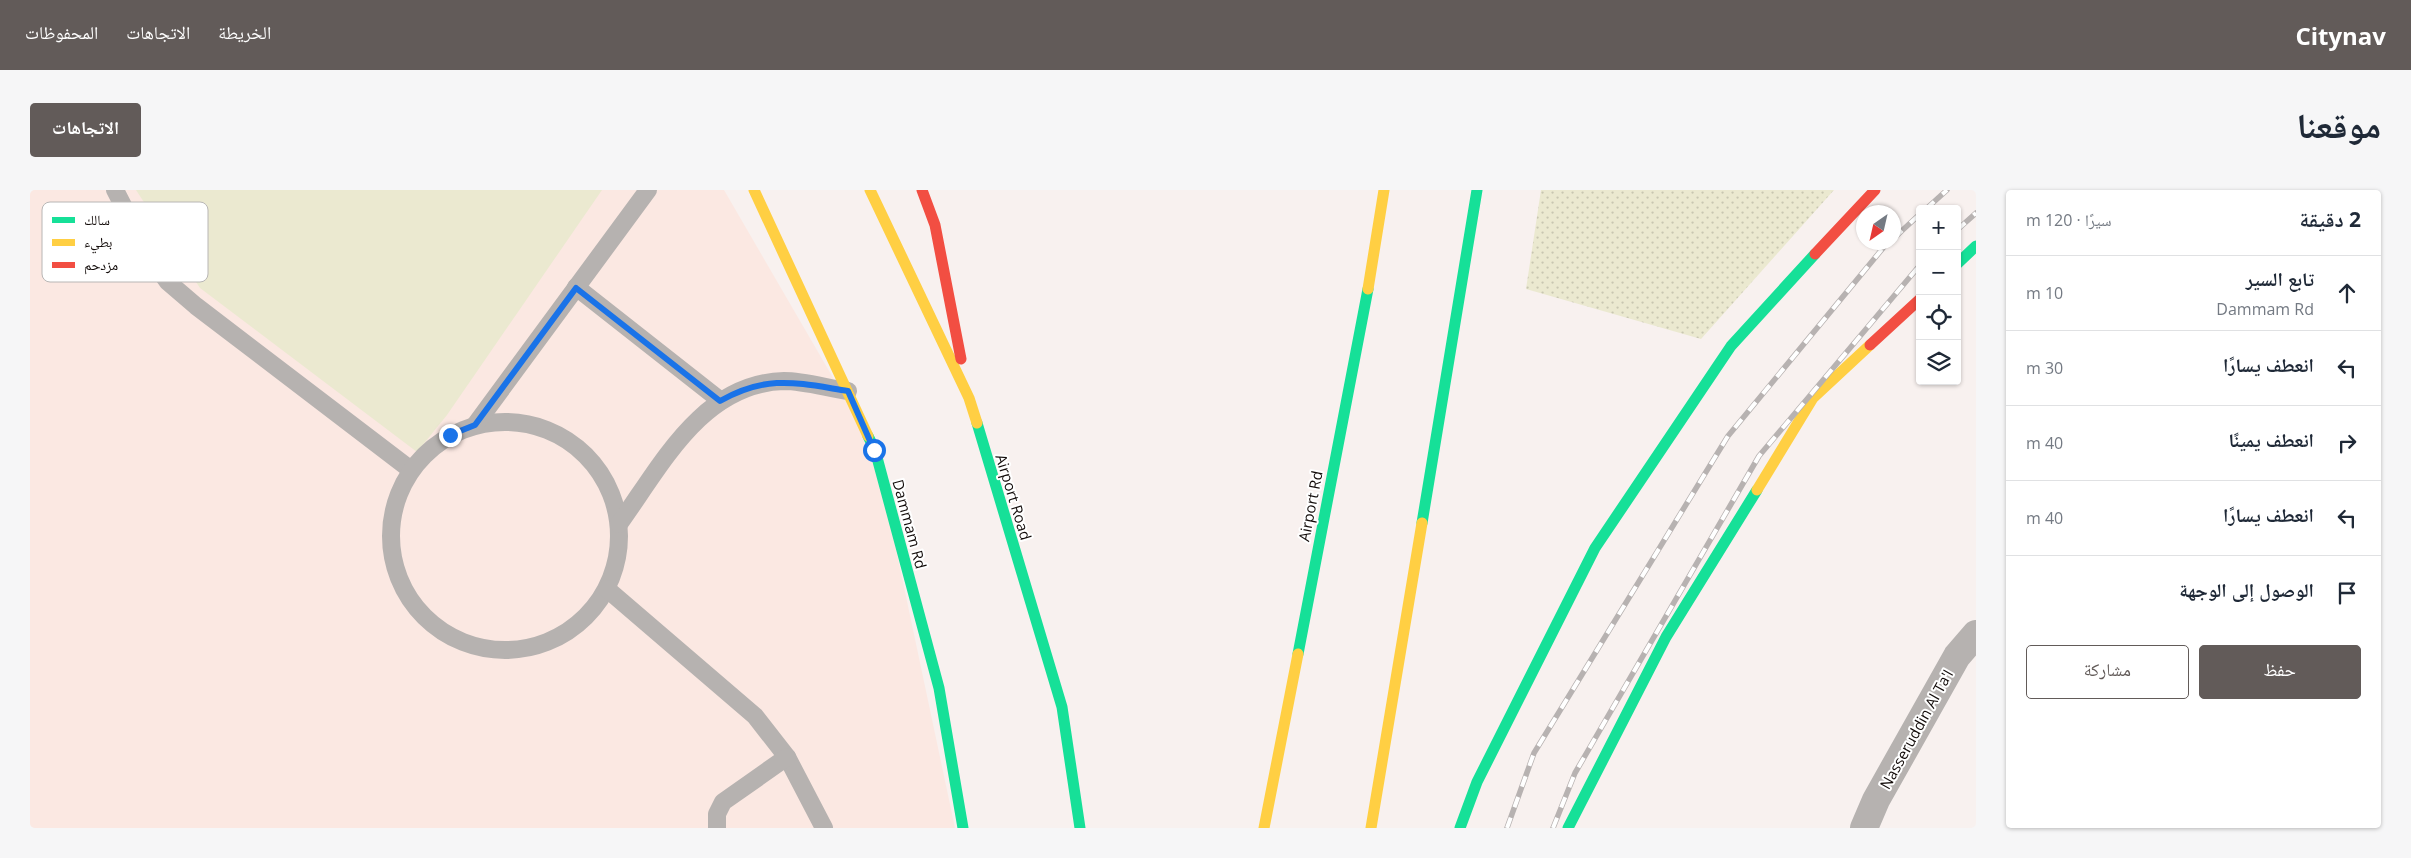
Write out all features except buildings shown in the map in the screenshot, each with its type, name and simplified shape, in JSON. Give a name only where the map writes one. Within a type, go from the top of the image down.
[{"type":"main road","name":"Dammam Rd","points":[[754,190],[874,450],[939,688],[963,828]]},
{"type":"main road","name":"Airport Road","points":[[870,190],[969,398],[1062,707],[1080,828]]},
{"type":"main road","points":[[922,190],[935,224],[969,398]]},
{"type":"main road","name":"Airport Rd","points":[[1264,828],[1367,294],[1384,190]]},
{"type":"main road","points":[[1371,828],[1477,190]]},
{"type":"main road","points":[[1460,828],[1477,782],[1595,548],[1731,346],[1875,190]]},
{"type":"main road","points":[[1961,260],[1976,246]]},
{"type":"main road","points":[[1568,828],[1666,637],[1813,398],[1916,303]]},
{"type":"street","name":"Nasseruddin Al Ta'I","points":[[1864,828],[1876,800],[1957,656],[1976,634]]},
{"type":"lane","points":[[115,190],[121,202]]},
{"type":"lane","points":[[475,425],[648,190]]},
{"type":"lane","points":[[168,282],[196,306],[411,470]]},
{"type":"lane","points":[[576,288],[720,401]]},
{"type":"lane","points":[[619,524],[682,436],[702,414],[720,401],[740,390],[764,383],[786,381],[848,391]]},
{"type":"lane","points":[[499,422],[524,423],[548,430],[570,442],[588,457],[604,477],[614,500],[619,524],[619,547],[616,568],[607,589],[592,611],[572,629],[540,645],[523,649],[496,650],[470,645],[445,634],[424,617],[408,596],[396,572],[390,546],[391,520],[398,494],[411,470],[429,450],[450,435],[475,425],[499,422]]},
{"type":"lane","points":[[607,589],[755,716],[787,757],[824,828]]},
{"type":"lane","points":[[717,828],[717,814],[723,802],[787,757]]},
{"type":"shaded area","points":[[30,190],[724,190],[875,450],[955,828],[30,828]]},
{"type":"shaded area","points":[[136,190],[602,190],[447,415],[417,452],[200,288],[196,282],[208,282],[208,202],[144,202]]},
{"type":"shaded area","points":[[1541,190],[1834,190],[1701,339],[1526,289]]},
{"type":"railway","points":[[1930,205],[1947,190]]},
{"type":"railway","points":[[1961,226],[1976,213]]},
{"type":"railway","points":[[1901,232],[1916,218]]},
{"type":"railway","points":[[1507,828],[1534,753],[1728,436],[1881,250]]},
{"type":"railway","points":[[1553,828],[1575,773],[1759,456],[1916,270]]},
{"type":"traffic: fast","points":[[1422,523],[1477,190]]},
{"type":"traffic: fast","points":[[1961,260],[1976,246]]},
{"type":"traffic: fast","points":[[1460,828],[1477,782],[1595,548],[1731,346],[1815,254]]},
{"type":"traffic: fast","points":[[1298,654],[1368,289]]},
{"type":"traffic: fast","points":[[977,423],[1062,707],[1080,828]]},
{"type":"traffic: fast","points":[[868,436],[875,450],[939,688],[963,828]]},
{"type":"traffic: fast","points":[[1568,828],[1666,637],[1757,490]]},
{"type":"traffic: slow","points":[[754,190],[868,436]]},
{"type":"traffic: slow","points":[[870,190],[969,398],[977,423]]},
{"type":"traffic: slow","points":[[1368,289],[1384,190]]},
{"type":"traffic: slow","points":[[1757,490],[1813,398],[1870,345]]},
{"type":"traffic: slow","points":[[1371,828],[1422,523]]},
{"type":"traffic: slow","points":[[1264,828],[1298,654]]},
{"type":"traffic: jam","points":[[922,190],[935,225],[961,359]]},
{"type":"traffic: jam","points":[[1815,254],[1875,190]]},
{"type":"traffic: jam","points":[[1870,345],[1916,303]]},
{"type":"route","points":[[450,435],[475,425],[576,288],[720,401],[740,390],[764,383],[786,381],[848,391],[874,450]]}]
